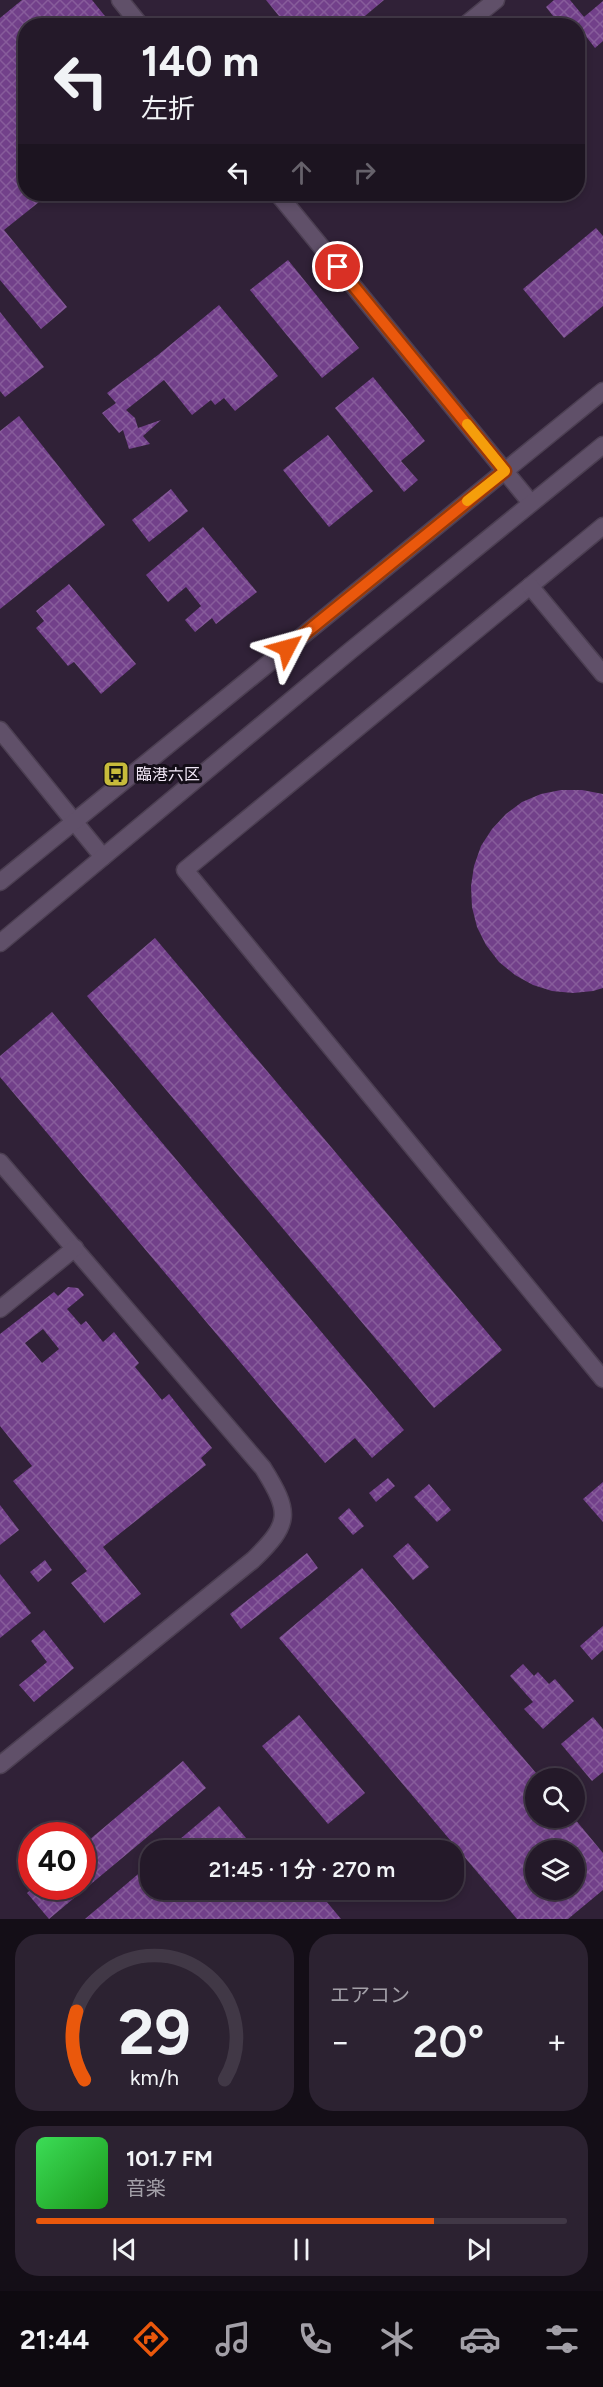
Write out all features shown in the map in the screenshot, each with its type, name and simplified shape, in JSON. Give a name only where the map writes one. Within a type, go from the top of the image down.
[{"type":"street","points":[[120,0],[135,18]]},
{"type":"street","points":[[474,18],[496,0]]},
{"type":"street","points":[[284,201],[531,503]]},
{"type":"street","points":[[0,882],[603,392]]},
{"type":"street","points":[[0,943],[603,445]]},
{"type":"street","points":[[603,526],[185,870],[603,1379]]},
{"type":"street","points":[[530,585],[603,674]]},
{"type":"street","points":[[0,730],[103,857]]},
{"type":"street","points":[[0,1162],[263,1468],[279,1495],[283,1510],[282,1527],[272,1542],[253,1560],[0,1765]]},
{"type":"street","points":[[0,1309],[75,1248]]},
{"type":"building","points":[[22,0],[92,0],[107,18],[18,18],[18,201],[40,201],[4,230],[67,307],[41,329],[0,280],[0,18]]},
{"type":"building","points":[[266,0],[384,0],[363,18],[281,18]]},
{"type":"building","points":[[554,0],[570,0],[584,17],[603,1],[603,41],[595,48],[585,35],[585,18],[555,18],[546,7]]},
{"type":"building","points":[[596,228],[603,236],[603,306],[564,338],[523,289]]},
{"type":"building","points":[[288,260],[359,348],[322,378],[250,290]]},
{"type":"building","points":[[219,305],[278,376],[235,411],[224,398],[215,405],[211,400],[192,415],[164,380],[126,410],[135,418],[138,428],[161,420],[143,436],[150,444],[129,449],[123,430],[119,433],[102,413],[116,403],[107,393]]},
{"type":"building","points":[[0,312],[44,367],[5,397],[0,391]]},
{"type":"building","points":[[373,377],[425,441],[401,461],[418,480],[404,492],[335,408]]},
{"type":"building","points":[[19,416],[105,525],[0,609],[0,431]]},
{"type":"building","points":[[328,435],[373,491],[329,527],[283,470]]},
{"type":"building","points":[[171,489],[188,511],[149,542],[132,520]]},
{"type":"building","points":[[203,527],[257,592],[216,624],[212,618],[195,632],[185,620],[201,606],[186,587],[168,602],[146,575]]},
{"type":"building","points":[[69,584],[136,664],[101,694],[74,662],[68,666],[36,628],[44,621],[36,611]]},
{"type":"building","points":[[561,790],[582,790],[603,794],[603,988],[593,991],[573,993],[552,991],[533,985],[515,975],[499,962],[486,945],[477,927],[472,907],[471,886],[474,866],[481,846],[492,829],[522,802],[541,794]]},
{"type":"building","points":[[155,938],[502,1350],[434,1408],[87,996]]},
{"type":"building","points":[[52,1012],[404,1430],[372,1458],[355,1438],[325,1463],[0,1077],[0,1056]]},
{"type":"building","points":[[68,1287],[78,1288],[84,1295],[67,1309],[81,1325],[86,1321],[103,1342],[114,1332],[139,1363],[135,1367],[162,1400],[169,1394],[212,1448],[201,1458],[206,1465],[103,1547],[141,1594],[104,1623],[71,1583],[87,1571],[13,1481],[32,1466],[0,1426],[0,1334],[54,1292],[58,1296]],"holes":[[[43,1329],[59,1349],[42,1363],[25,1343]]]},
{"type":"building","points":[[388,1478],[395,1486],[376,1502],[369,1493]]},
{"type":"building","points":[[603,1482],[603,1522],[583,1499]]},
{"type":"building","points":[[429,1484],[451,1510],[437,1522],[414,1497]]},
{"type":"building","points":[[0,1505],[19,1530],[0,1545]]},
{"type":"building","points":[[349,1508],[364,1526],[353,1535],[338,1518]]},
{"type":"building","points":[[408,1543],[429,1567],[413,1580],[393,1556]]},
{"type":"building","points":[[307,1553],[318,1568],[241,1629],[230,1614]]},
{"type":"building","points":[[45,1560],[52,1570],[38,1582],[30,1572]]},
{"type":"building","points":[[362,1568],[532,1768],[525,1768],[525,1828],[582,1828],[603,1853],[603,1890],[568,1919],[517,1919],[464,1856],[464,1840],[450,1840],[279,1638]]},
{"type":"building","points":[[0,1574],[31,1613],[0,1638]]},
{"type":"building","points":[[603,1626],[603,1650],[592,1660],[580,1646]]},
{"type":"building","points":[[44,1630],[74,1668],[34,1702],[19,1685],[47,1662],[31,1641]]},
{"type":"building","points":[[523,1664],[534,1676],[538,1672],[549,1684],[555,1679],[574,1701],[543,1729],[524,1709],[533,1702],[510,1676]]},
{"type":"building","points":[[299,1715],[365,1793],[328,1824],[262,1746]]},
{"type":"building","points":[[593,1717],[603,1729],[603,1772],[592,1781],[585,1773],[585,1768],[581,1768],[561,1744]]},
{"type":"building","points":[[183,1761],[206,1788],[144,1840],[140,1840],[140,1843],[96,1880],[96,1834]]},
{"type":"building","points":[[219,1806],[248,1840],[179,1840]]},
{"type":"building","points":[[140,1872],[140,1900],[325,1900],[341,1919],[85,1919]]},
{"type":"building","points":[[33,1900],[72,1900],[49,1919]]},
{"type":"slow traffic","points":[[467,424],[505,471],[467,501]]},
{"type":"place","name":"臨港六区","points":[[116,774]]},
{"type":"route","points":[[287,648],[505,471],[338,267]]}]
